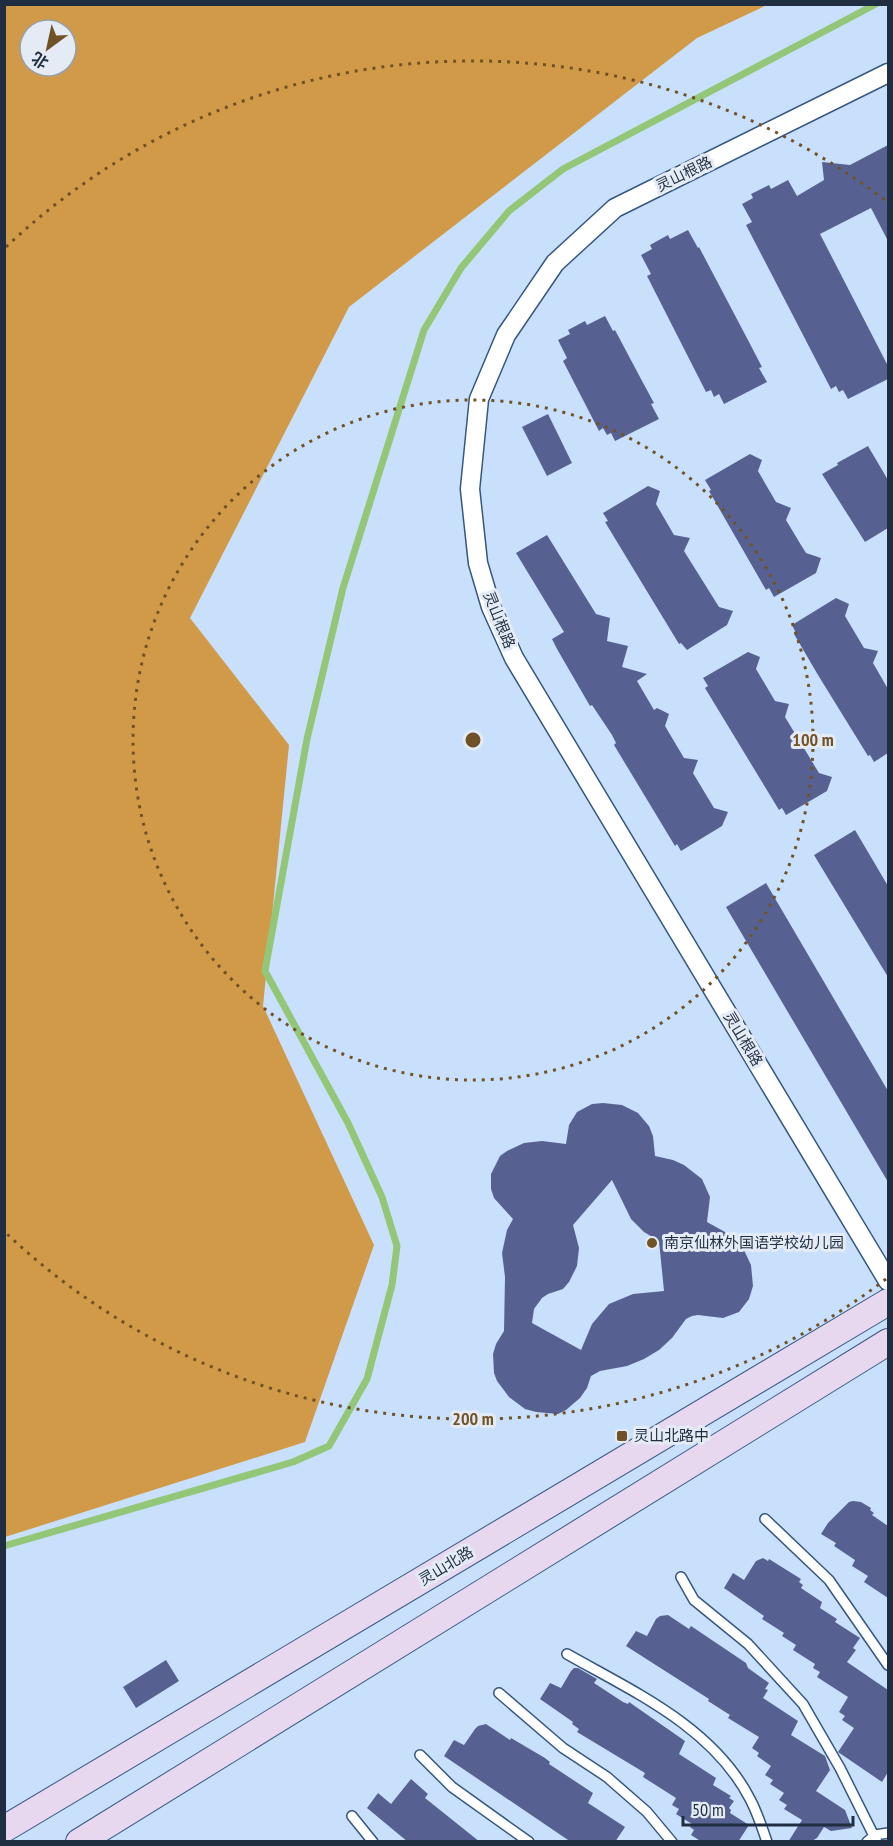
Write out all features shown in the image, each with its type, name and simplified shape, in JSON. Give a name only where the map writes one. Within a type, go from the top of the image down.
[{"type":"main road","name":"灵山北路","points":[[4,1830],[888,1302]]},
{"type":"main road","points":[[79,1842],[888,1342]]},
{"type":"street","name":"灵山根路","points":[[888,73],[615,208],[555,263],[506,335],[479,399],[470,489],[478,563],[491,607],[514,658],[888,1281]]},
{"type":"lane","points":[[765,1520],[829,1580],[888,1665]]},
{"type":"lane","points":[[681,1577],[694,1600],[748,1644],[803,1704],[873,1839],[888,1833]]},
{"type":"lane","points":[[567,1654],[653,1703],[700,1736],[729,1767],[750,1798],[767,1842]]},
{"type":"lane","points":[[499,1693],[563,1748],[607,1777],[647,1812],[672,1842]]},
{"type":"lane","points":[[420,1755],[452,1787],[529,1842]]},
{"type":"lane","points":[[352,1816],[373,1842]]},
{"type":"shaded area","points":[[5,4],[767,5],[697,38],[349,307],[190,618],[289,745],[263,1006],[374,1245],[305,1442],[5,1537]]},
{"type":"building","points":[[888,145],[888,241],[871,208],[820,234],[888,366],[888,379],[848,399],[843,390],[839,392],[836,386],[831,389],[746,225],[752,222],[742,204],[753,198],[751,194],[769,185],[771,189],[788,180],[797,196],[824,180],[822,162],[850,165]]},
{"type":"building","points":[[688,230],[762,367],[759,368],[767,382],[724,404],[719,394],[714,397],[711,390],[706,392],[647,276],[651,274],[641,255],[652,249],[650,245],[668,235],[670,239]]},
{"type":"building","points":[[605,316],[613,331],[615,330],[654,403],[651,404],[659,419],[615,441],[611,433],[607,435],[603,428],[599,431],[563,361],[567,358],[558,340],[570,334],[568,330],[585,321],[587,325]]},
{"type":"building","points":[[548,414],[572,463],[547,476],[522,427]]},
{"type":"building","points":[[868,446],[888,480],[888,528],[865,542],[822,474]]},
{"type":"building","points":[[750,454],[762,460],[758,471],[776,502],[791,508],[786,520],[806,553],[821,558],[816,573],[774,597],[769,588],[766,590],[709,491],[711,490],[705,480]]},
{"type":"building","points":[[648,486],[660,491],[656,504],[674,535],[690,538],[684,551],[719,607],[733,611],[727,625],[687,650],[681,643],[679,644],[605,522],[608,521],[603,513]]},
{"type":"building","points":[[547,535],[596,614],[610,618],[607,641],[628,646],[622,667],[647,674],[637,681],[654,710],[657,708],[669,714],[665,726],[684,758],[698,760],[693,773],[714,808],[728,812],[722,826],[681,851],[677,844],[675,846],[614,745],[616,743],[612,735],[592,705],[590,706],[552,639],[564,632],[516,553]]},
{"type":"building","points":[[836,598],[849,604],[845,616],[864,648],[878,651],[873,663],[888,689],[888,753],[874,762],[870,755],[868,756],[794,634],[796,633],[792,625]]},
{"type":"building","points":[[748,652],[760,657],[756,669],[775,701],[789,704],[785,717],[819,773],[832,777],[827,791],[786,815],[782,808],[779,810],[705,688],[708,686],[703,678]]},
{"type":"building","points":[[855,830],[888,886],[888,977],[814,855]]},
{"type":"building","points":[[766,883],[888,1091],[888,1182],[726,907]]},
{"type":"building","points":[[592,1104],[622,1105],[638,1113],[649,1126],[653,1136],[655,1156],[684,1165],[702,1179],[710,1197],[707,1222],[725,1232],[743,1248],[751,1265],[753,1286],[749,1299],[739,1312],[723,1318],[692,1316],[686,1319],[672,1338],[659,1350],[644,1359],[627,1366],[600,1371],[591,1376],[580,1398],[566,1410],[558,1414],[536,1412],[525,1409],[509,1397],[494,1373],[493,1354],[504,1331],[505,1277],[502,1253],[507,1230],[513,1219],[494,1198],[491,1189],[491,1174],[500,1156],[524,1143],[542,1141],[566,1144],[569,1125],[577,1112]],"holes":[[[612,1180],[631,1219],[644,1232],[659,1241],[664,1291],[633,1294],[609,1304],[592,1324],[581,1350],[532,1323],[534,1309],[542,1298],[563,1289],[569,1282],[577,1266],[579,1248],[573,1225]]]},
{"type":"building","points":[[849,1502],[861,1502],[871,1508],[870,1510],[874,1513],[872,1515],[888,1526],[888,1598],[864,1582],[868,1576],[852,1566],[855,1560],[834,1546],[836,1543],[821,1534],[828,1523]]},
{"type":"building","points":[[763,1558],[768,1561],[769,1559],[801,1579],[799,1582],[803,1585],[801,1588],[822,1602],[820,1608],[837,1619],[835,1622],[860,1638],[853,1648],[856,1650],[847,1662],[888,1690],[888,1772],[882,1782],[838,1752],[854,1728],[842,1720],[845,1716],[839,1712],[848,1697],[817,1677],[820,1672],[813,1668],[815,1664],[793,1650],[796,1645],[782,1636],[784,1633],[762,1619],[764,1616],[724,1588],[733,1573],[744,1580],[756,1561]]},
{"type":"building","points":[[668,1615],[689,1629],[691,1626],[746,1663],[748,1668],[769,1683],[763,1698],[798,1721],[791,1735],[825,1756],[830,1770],[816,1791],[845,1810],[852,1828],[831,1831],[824,1827],[817,1838],[810,1842],[788,1842],[802,1820],[784,1809],[787,1805],[779,1800],[784,1793],[770,1784],[773,1780],[765,1775],[771,1766],[757,1756],[759,1753],[752,1748],[759,1737],[728,1718],[730,1715],[708,1701],[709,1699],[626,1646],[636,1631],[647,1636],[656,1619]]},
{"type":"building","points":[[166,1660],[179,1681],[136,1708],[123,1687]]},
{"type":"building","points":[[574,1668],[597,1679],[594,1683],[623,1702],[628,1704],[629,1702],[685,1741],[679,1754],[716,1778],[713,1785],[731,1796],[729,1798],[734,1801],[729,1808],[730,1813],[749,1825],[738,1842],[702,1842],[691,1835],[694,1830],[690,1827],[692,1824],[676,1814],[679,1809],[672,1805],[676,1798],[643,1777],[645,1773],[577,1732],[579,1729],[572,1724],[573,1722],[540,1699],[550,1683],[561,1688]]},
{"type":"building","points":[[486,1724],[510,1740],[511,1738],[545,1758],[550,1762],[549,1764],[593,1793],[588,1803],[625,1827],[615,1842],[571,1842],[444,1756],[454,1740],[464,1745],[478,1726]]},
{"type":"building","points":[[411,1779],[428,1794],[425,1798],[480,1842],[408,1842],[367,1808],[378,1793],[391,1804]]},
{"type":"waterway","points":[[4,1546],[293,1462],[329,1446],[367,1379],[392,1285],[397,1246],[382,1197],[348,1123],[265,971],[307,739],[343,588],[424,330],[461,268],[509,211],[563,169],[876,4]]},
{"type":"place","name":"南京仙林外国语学校幼儿园","points":[[652,1243]]},
{"type":"place","name":"灵山北路中","points":[[622,1436]]}]
